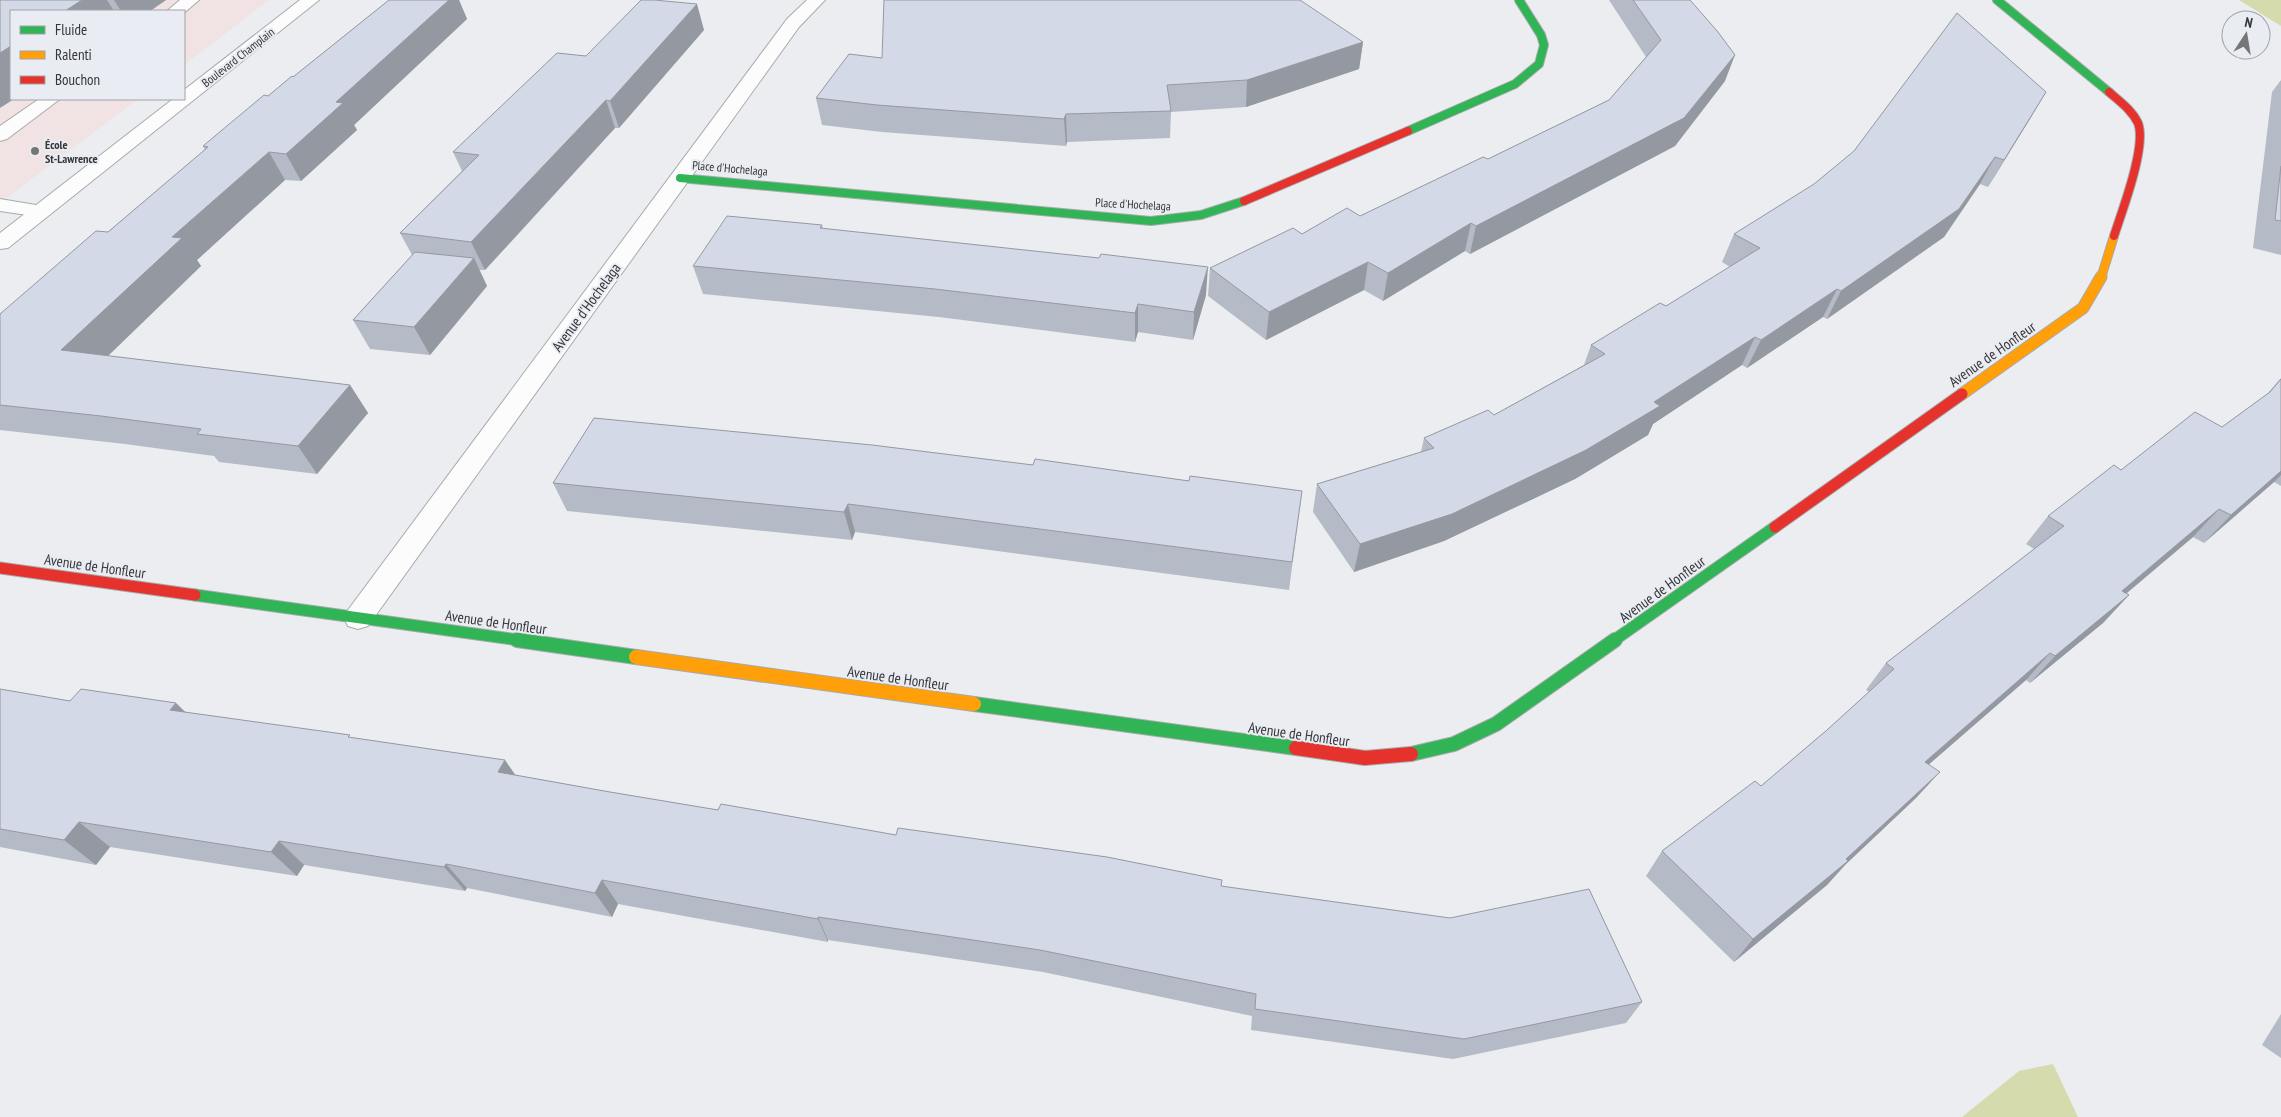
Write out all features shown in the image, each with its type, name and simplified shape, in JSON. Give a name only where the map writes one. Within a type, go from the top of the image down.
[{"type":"street","points":[[176,10],[191,0]]},
{"type":"street","name":"Boulevard Champlain","points":[[185,98],[311,0]]},
{"type":"street","name":"Avenue d'Hochelaga","points":[[358,618],[793,23],[817,0]]},
{"type":"street","name":"Place d'Hochelaga","points":[[680,178],[1151,221],[1178,220],[1203,215],[1231,207],[1515,84],[1531,74],[1540,64],[1545,52],[1543,38],[1519,0]]},
{"type":"street","name":"Avenue de Honfleur","points":[[0,568],[1365,758],[1407,756],[1448,747],[1483,732],[1518,709],[2083,308],[2095,294],[2101,280],[2138,151],[2139,126],[2122,103],[1997,0]]},
{"type":"street","points":[[0,134],[50,100]]},
{"type":"street","name":"Boulevard Champlain","points":[[0,243],[183,100]]},
{"type":"street","points":[[0,205],[41,211]]},
{"type":"shaded area","name":"École St-Lawrence","points":[[0,0],[269,0],[185,64],[185,10],[10,10],[10,100],[137,100],[0,203]]},
{"type":"green space","points":[[2239,0],[2281,0],[2281,26],[2271,20],[2271,10],[2255,10]]},
{"type":"green space","points":[[2053,1064],[2078,1117],[1962,1117],[2019,1071]]},
{"type":"building","points":[[0,0],[82,0],[67,10],[10,10],[10,47],[0,53]]},
{"type":"building","points":[[389,0],[449,0],[336,102],[343,103],[286,154],[269,152],[172,237],[182,238],[61,350],[350,385],[298,446],[197,434],[201,429],[0,405],[0,314],[96,231],[108,232],[208,147],[203,146],[264,95],[268,96],[293,77]]},
{"type":"building","points":[[641,0],[697,4],[610,101],[606,100],[471,242],[400,233],[479,155],[453,152],[557,53],[586,56]]},
{"type":"building","points":[[884,0],[1300,0],[1363,42],[1247,80],[1167,85],[1171,111],[1066,114],[1064,119],[877,105],[816,98],[849,54],[882,58]]},
{"type":"building","points":[[1633,0],[1690,0],[1735,55],[1684,118],[1476,226],[1471,223],[1388,273],[1368,262],[1269,312],[1210,268],[1293,228],[1302,234],[1347,208],[1360,216],[1483,157],[1488,159],[1609,100],[1661,40]]},
{"type":"building","points":[[1957,13],[2046,92],[2004,160],[1995,157],[1959,209],[1841,291],[1837,289],[1761,340],[1755,337],[1654,402],[1660,406],[1586,450],[1452,514],[1360,544],[1317,484],[1434,448],[1424,438],[1488,410],[1494,415],[1605,354],[1591,345],[1660,303],[1666,306],[1760,248],[1734,234],[1814,184],[1854,151]]},
{"type":"building","points":[[2281,166],[2281,221],[2275,220]]},
{"type":"building","points":[[727,216],[822,225],[820,228],[1099,258],[1101,254],[1208,267],[1194,312],[1138,304],[1135,313],[935,289],[693,266]]},
{"type":"building","points":[[415,252],[474,258],[414,327],[353,320]]},
{"type":"building","points":[[2281,379],[2281,471],[2231,515],[2219,509],[2122,591],[2129,595],[2055,656],[2050,653],[1925,762],[1940,772],[1846,859],[1848,861],[1753,939],[1662,851],[1755,781],[1761,786],[1827,730],[1894,669],[1886,663],[2064,526],[2048,516],[2114,465],[2121,470],[2195,412],[2222,427],[2270,392]]},
{"type":"building","points":[[594,418],[872,445],[1033,465],[1035,459],[1189,481],[1190,476],[1302,491],[1292,562],[848,504],[844,512],[553,483]]},
{"type":"building","points":[[0,689],[70,701],[81,689],[176,703],[170,710],[350,735],[348,737],[505,760],[498,772],[610,792],[718,810],[721,804],[896,835],[898,828],[1107,857],[1222,880],[1221,886],[1450,918],[1589,889],[1642,1002],[1464,1039],[1255,1009],[1256,994],[1040,950],[818,917],[818,919],[602,880],[595,893],[446,864],[444,867],[279,841],[271,852],[79,822],[64,840],[0,829]]},
{"type":"traffic: fast","points":[[1408,131],[1515,84],[1539,64],[1544,45],[1541,35],[1519,0]]},
{"type":"traffic: fast","points":[[1997,0],[2109,92]]},
{"type":"traffic: fast","points":[[680,178],[1151,221],[1201,215],[1244,201]]},
{"type":"traffic: fast","points":[[1411,754],[1454,744],[1496,724],[1775,527]]},
{"type":"traffic: fast","points":[[195,595],[636,657]]},
{"type":"traffic: fast","points":[[974,704],[1296,748]]},
{"type":"traffic: slow","points":[[1962,394],[2083,308],[2099,283],[2114,236]]},
{"type":"traffic: slow","points":[[636,657],[974,704]]},
{"type":"traffic: jam","points":[[2109,92],[2134,117],[2139,127],[2140,137],[2135,165],[2114,236]]},
{"type":"traffic: jam","points":[[1244,201],[1408,131]]},
{"type":"traffic: jam","points":[[1775,527],[1962,394]]},
{"type":"traffic: jam","points":[[0,568],[195,595]]},
{"type":"traffic: jam","points":[[1296,748],[1365,758],[1411,754]]},
{"type":"place","name":"École St-Lawrence","points":[[35,151]]}]
